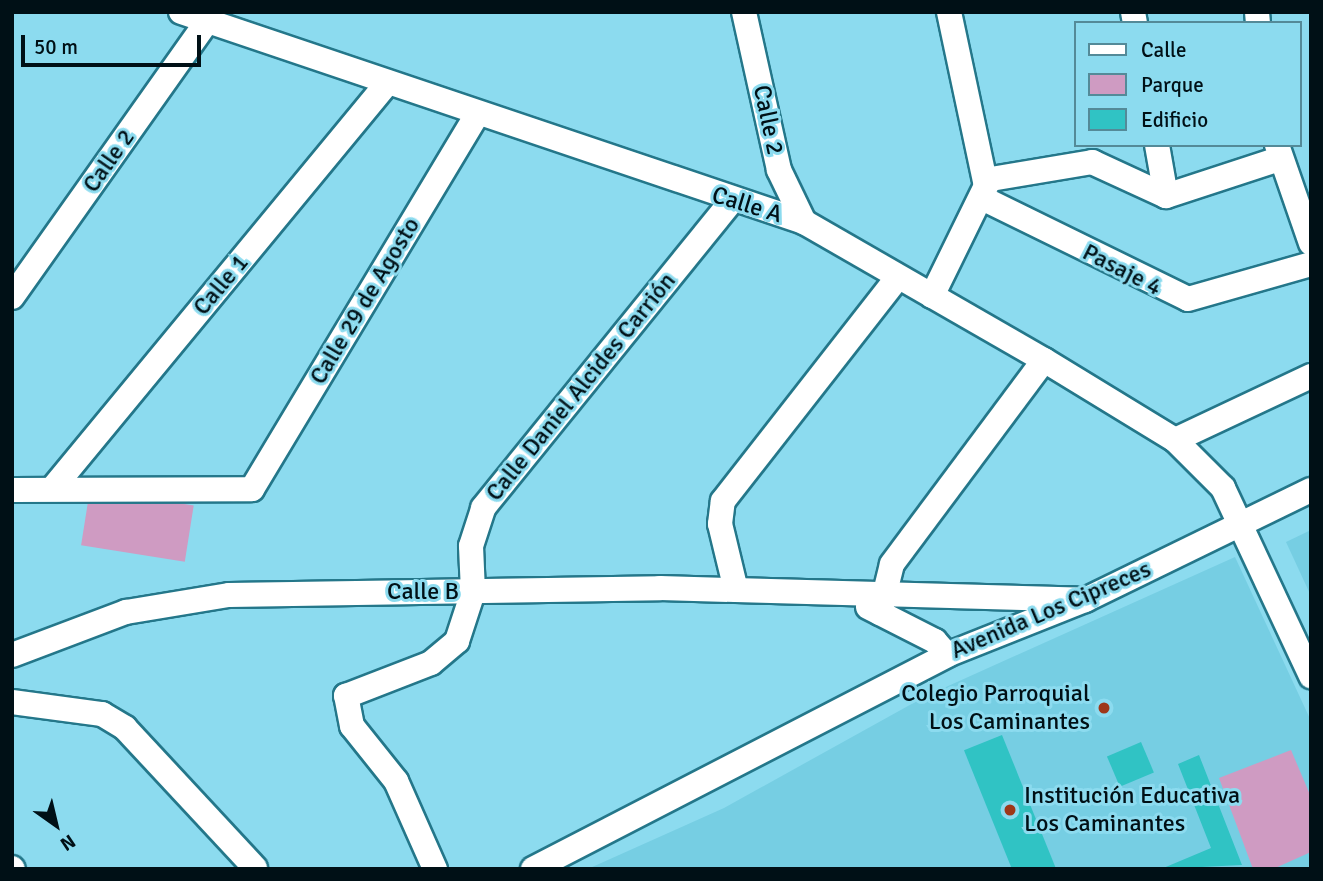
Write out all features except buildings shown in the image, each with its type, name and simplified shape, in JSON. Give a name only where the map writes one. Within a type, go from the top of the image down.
[{"type":"street","name":"Calle A","points":[[181,12],[205,24],[388,82],[731,202],[804,222],[1044,360],[1175,440],[1223,488],[1243,522],[1311,676]]},
{"type":"street","name":"Calle 2","points":[[744,12],[779,170],[804,222]]},
{"type":"street","points":[[932,296],[983,189],[949,12]]},
{"type":"street","name":"Calle 2","points":[[12,297],[205,24]]},
{"type":"street","name":"Calle 1","points":[[53,488],[388,82]]},
{"type":"street","name":"Calle 29 de Agosto","points":[[53,488],[252,489],[478,113]]},
{"type":"street","points":[[1157,147],[1166,196]]},
{"type":"street","points":[[983,189],[1091,162],[1166,196],[1278,152],[1311,243]]},
{"type":"street","name":"Pasaje 4","points":[[983,189],[1188,299],[1311,264]]},
{"type":"street","name":"Calle Daniel Alcides Carrión","points":[[435,869],[396,780],[343,706],[346,696],[431,663],[457,640],[474,592],[471,546],[483,508],[731,202]]},
{"type":"street","points":[[736,590],[720,524],[723,502],[898,277]]},
{"type":"street","points":[[883,604],[892,564],[923,515],[1044,360]]},
{"type":"street","points":[[1175,440],[1311,376]]},
{"type":"street","points":[[12,490],[53,488]]},
{"type":"street","name":"Avenida Los Cipreces","points":[[539,867],[947,655],[1085,600],[1311,490]]},
{"type":"street","name":"Calle B","points":[[12,654],[126,612],[229,595],[736,590],[842,592],[883,604],[1085,600]]},
{"type":"street","name":"Calle B","points":[[883,604],[935,640],[947,655]]},
{"type":"street","points":[[12,702],[102,714],[125,728],[255,868]]},
{"type":"shaded area","points":[[1311,530],[1311,596],[1286,542]]},
{"type":"shaded area","name":"Colegio Parroquial Los Caminantes","points":[[1235,557],[1311,721],[1311,869],[590,868],[724,808],[926,696]]},
{"type":"green space","points":[[90,489],[194,505],[185,562],[81,545]]},
{"type":"green space","points":[[1291,750],[1311,797],[1311,852],[1273,869],[1253,869],[1219,778]]},
{"type":"place","name":"Colegio Parroquial Los Caminantes","points":[[1104,708]]},
{"type":"place","name":"Institución Educativa Los Caminantes","points":[[1010,810]]}]
